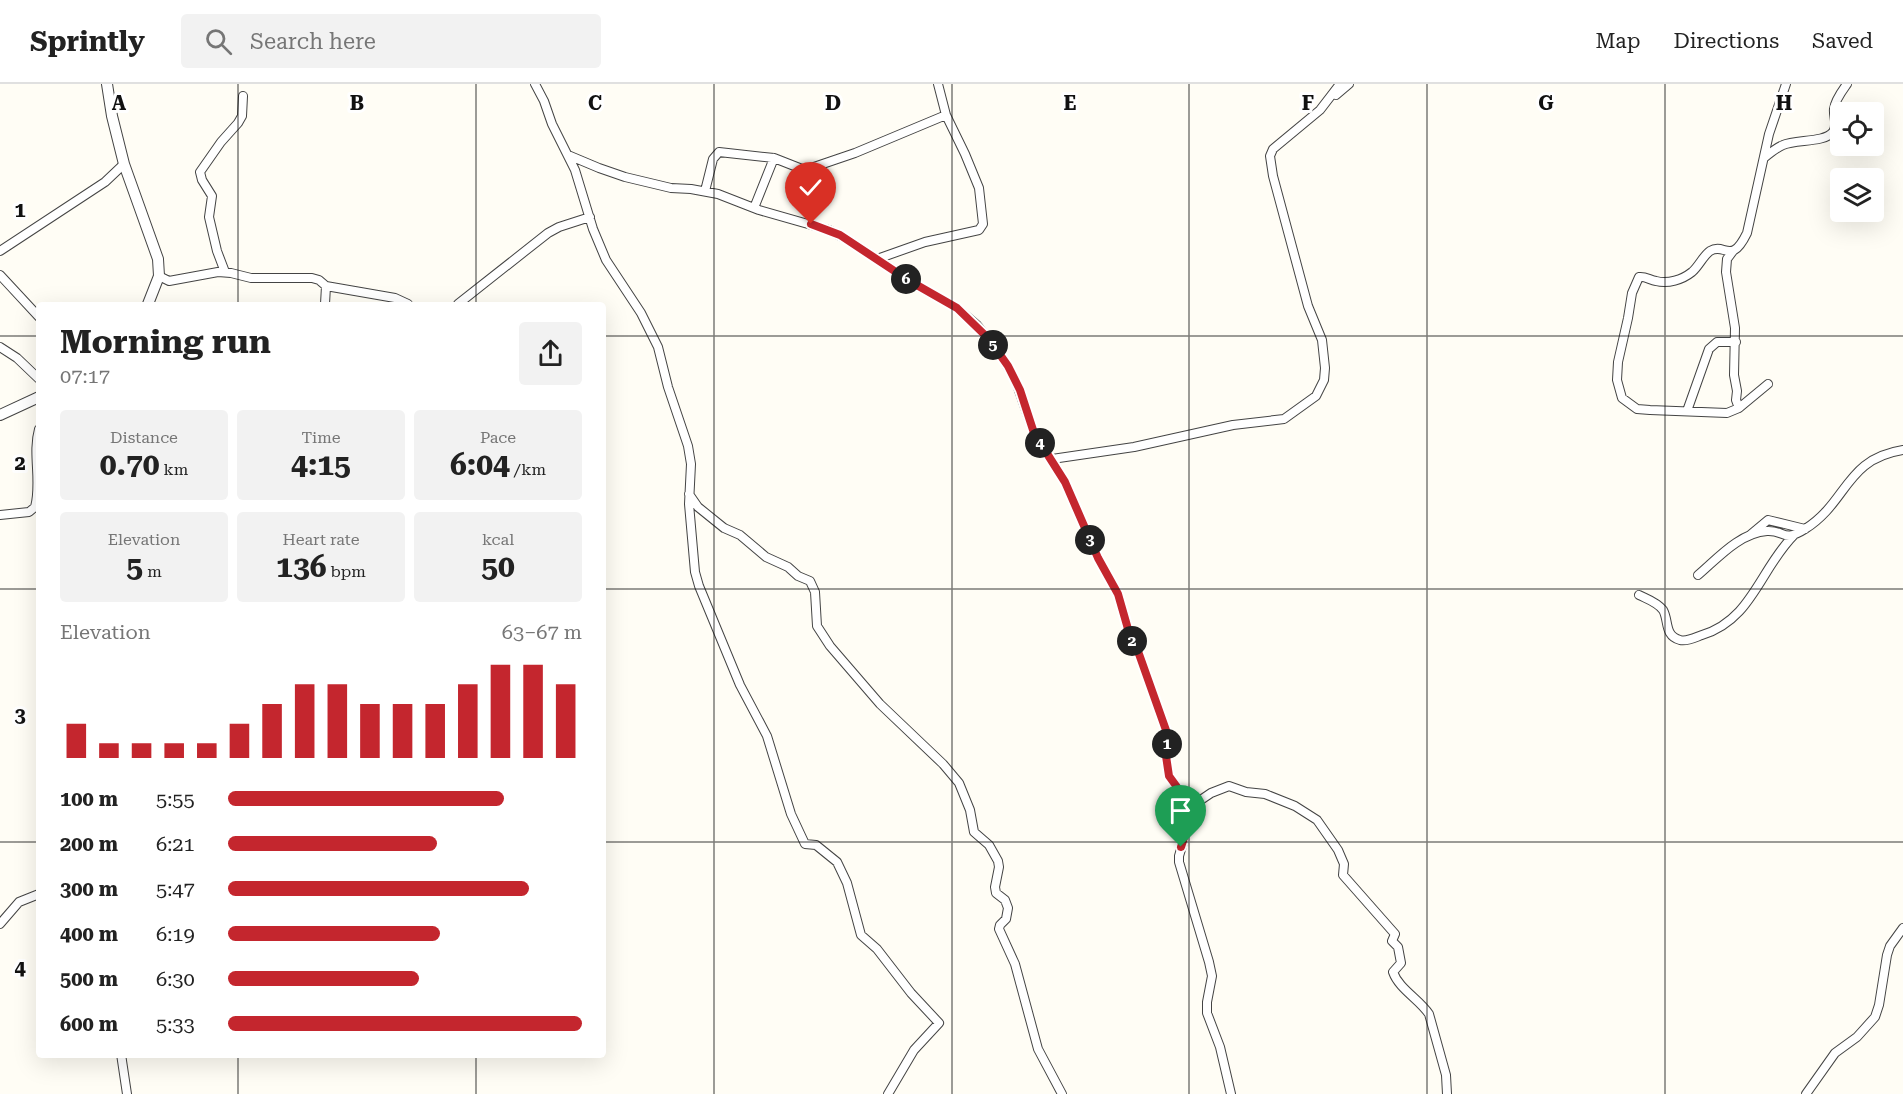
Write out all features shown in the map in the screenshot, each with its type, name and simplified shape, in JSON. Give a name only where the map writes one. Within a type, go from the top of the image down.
[{"type":"street","points":[[107,84],[124,164],[158,259],[159,276],[149,302]]},
{"type":"street","points":[[535,84],[555,131],[568,154],[606,260],[641,313],[658,347],[692,464],[689,493],[692,539],[699,586],[740,685],[767,736],[795,824],[805,844],[816,845],[837,861],[847,883],[861,935],[877,949],[911,993],[939,1023],[914,1050],[888,1094]]},
{"type":"street","points":[[877,259],[925,242],[982,228],[979,188],[946,115],[938,84]]},
{"type":"street","points":[[1052,459],[1134,447],[1233,425],[1284,419],[1316,396],[1325,368],[1322,340],[1308,306],[1273,176],[1270,156],[1281,141],[1320,110],[1340,84]]},
{"type":"street","points":[[1328,100],[1349,84]]},
{"type":"street","points":[[1739,408],[1734,375],[1736,342],[1726,265],[1733,251],[1741,246],[1747,232],[1769,134],[1786,84]]},
{"type":"street","points":[[1763,158],[1783,145],[1814,140],[1831,134],[1836,125],[1833,110],[1835,103],[1847,84]]},
{"type":"street","points":[[225,272],[217,251],[209,217],[212,196],[200,172],[242,116],[243,96]]},
{"type":"street","points":[[705,191],[713,159],[719,152],[774,158],[802,169],[808,169],[855,153],[946,115]]},
{"type":"street","points":[[568,154],[625,177],[671,189],[705,191],[829,230],[914,284],[957,308],[989,339],[1016,380],[1034,433],[1072,495],[1098,558],[1118,594],[1130,636],[1139,654],[1167,733],[1166,756],[1169,776],[1177,787],[1190,819],[1179,862],[1209,962],[1212,976],[1207,1013],[1220,1047],[1231,1094]]},
{"type":"street","points":[[754,208],[774,158]]},
{"type":"street","points":[[0,251],[105,182],[124,164]]},
{"type":"street","points":[[461,302],[548,233],[590,217]]},
{"type":"street","points":[[1733,251],[1714,249],[1692,272],[1677,280],[1658,282],[1639,277],[1634,284],[1617,368],[1620,396],[1637,409],[1727,413],[1739,408],[1768,384]]},
{"type":"street","points":[[159,276],[169,281],[225,272],[251,279],[312,278],[320,280],[326,286],[395,298],[404,302]]},
{"type":"street","points":[[0,275],[36,315]]},
{"type":"street","points":[[325,302],[326,286]]},
{"type":"street","points":[[1687,411],[1709,349],[1717,342],[1736,342]]},
{"type":"street","points":[[0,347],[17,358],[36,376]]},
{"type":"street","points":[[0,415],[36,398]]},
{"type":"street","points":[[1750,536],[1766,531],[1787,537],[1806,529],[1822,516],[1852,478],[1869,462],[1891,452],[1903,450]]},
{"type":"street","points":[[689,493],[703,512],[724,528],[747,540],[766,557],[810,581],[814,592],[817,626],[830,646],[880,704],[944,764],[959,783],[970,810],[974,832],[989,845],[998,861],[996,893],[1005,900],[1008,908],[1006,919],[999,929],[1015,964],[1038,1049],[1062,1094]]},
{"type":"street","points":[[0,515],[29,512],[35,507],[36,494]]},
{"type":"street","points":[[1698,576],[1724,552],[1750,536],[1768,520],[1806,529]]},
{"type":"street","points":[[1639,595],[1658,605],[1664,612],[1667,628],[1676,639],[1684,640],[1707,634],[1730,622],[1739,613],[1779,551],[1794,535]]},
{"type":"street","points":[[1186,810],[1211,793],[1229,786],[1246,792],[1265,794],[1295,806],[1320,824],[1344,864],[1343,875],[1395,934],[1392,941],[1398,947],[1401,963],[1393,972],[1398,981],[1429,1014],[1446,1075],[1446,1094]]},
{"type":"street","points":[[0,924],[19,902],[36,895]]},
{"type":"street","points":[[1806,1094],[1835,1053],[1857,1036],[1875,1017],[1887,955],[1890,946],[1903,928]]},
{"type":"street","points":[[122,1058],[128,1094]]},
{"type":"route","points":[[811,224],[840,235],[908,280],[957,308],[989,339],[1008,366],[1020,390],[1034,433],[1072,495],[1098,558],[1115,587],[1125,611],[1130,636],[1139,654],[1167,733],[1166,756],[1169,776],[1177,787],[1190,819],[1181,847]]}]
